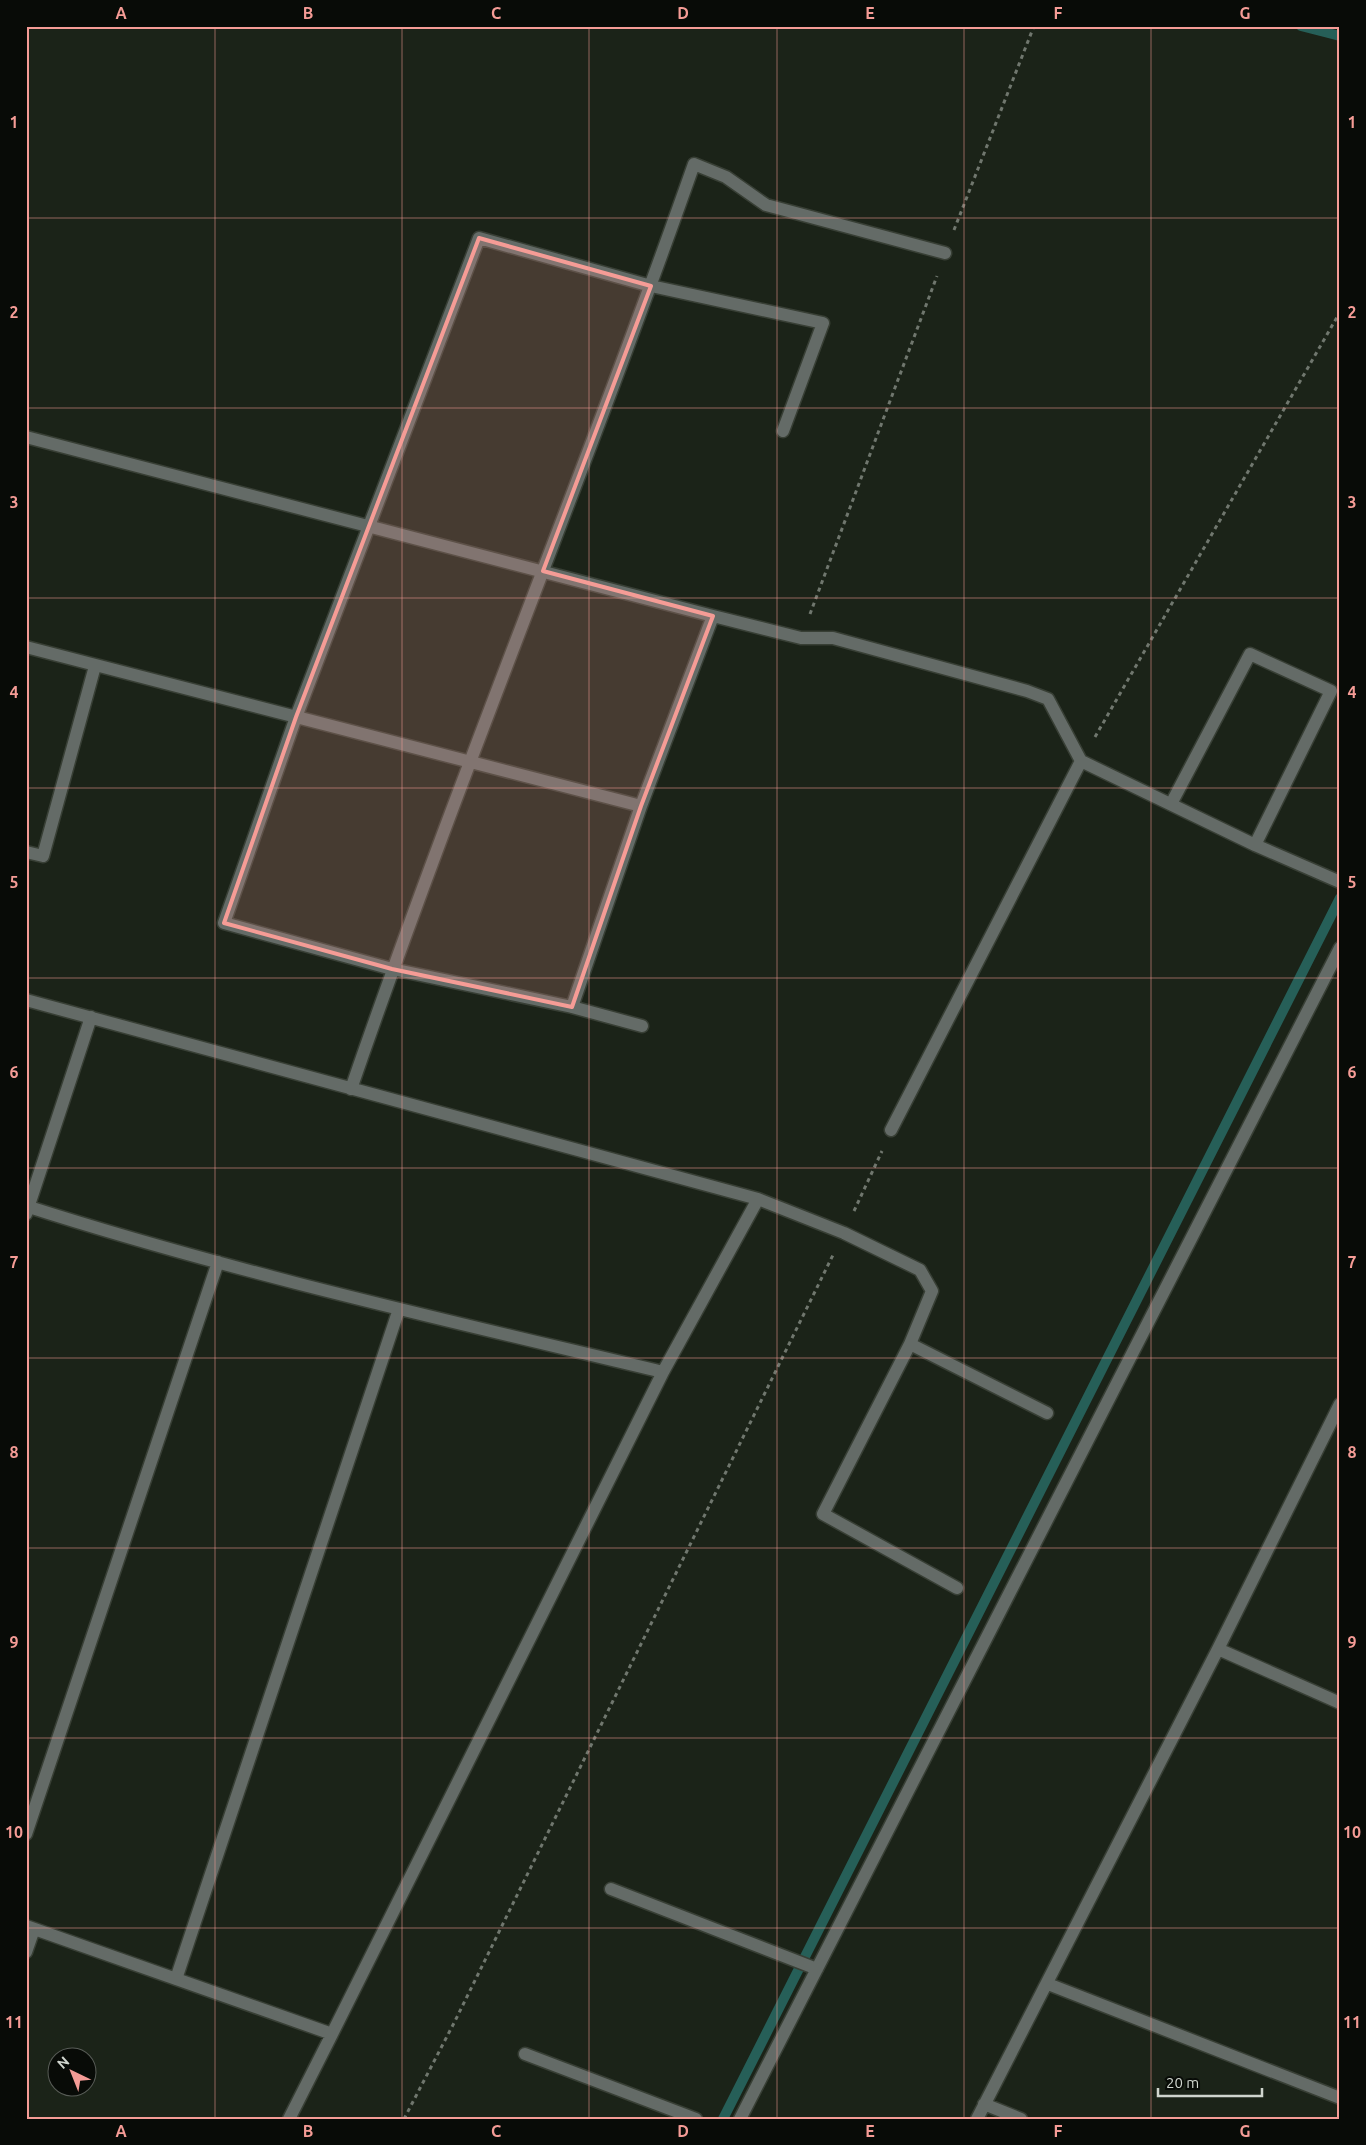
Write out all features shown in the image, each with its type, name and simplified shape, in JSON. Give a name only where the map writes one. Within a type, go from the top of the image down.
[{"type":"street","points":[[351,1089],[392,969],[651,286],[694,164],[726,177],[766,205],[945,254]]},
{"type":"street","points":[[642,1026],[572,1008],[392,969],[224,923],[296,717],[479,238],[651,286],[823,323],[783,431]]},
{"type":"street","points":[[26,437],[714,616],[801,638],[833,638],[1027,691],[1048,699],[1081,761],[1255,845],[1340,882]]},
{"type":"street","points":[[572,1008],[641,806],[714,616]]},
{"type":"street","points":[[26,647],[641,806]]},
{"type":"street","points":[[1170,804],[1250,654],[1330,691],[1255,845]]},
{"type":"street","points":[[26,852],[43,856],[95,666]]},
{"type":"street","points":[[891,1130],[1081,761]]},
{"type":"street","points":[[740,2119],[1340,948]]},
{"type":"street","points":[[26,1000],[758,1199],[844,1233],[920,1270],[932,1291],[910,1344],[823,1514],[957,1588]]},
{"type":"street","points":[[91,1017],[27,1209],[218,1262],[399,1309],[663,1372]]},
{"type":"street","points":[[288,2119],[663,1372],[758,1199]]},
{"type":"street","points":[[26,1834],[218,1262]]},
{"type":"street","points":[[176,1979],[399,1309]]},
{"type":"street","points":[[910,1344],[1047,1413]]},
{"type":"street","points":[[977,2119],[1048,1984],[1340,1404]]},
{"type":"street","points":[[1218,1648],[1340,1703]]},
{"type":"street","points":[[611,1889],[817,1969]]},
{"type":"street","points":[[26,1952],[30,1928],[332,2034]]},
{"type":"street","points":[[1048,1984],[1340,2098]]},
{"type":"street","points":[[525,2054],[696,2119]]},
{"type":"street","points":[[984,2104],[1021,2119]]},
{"type":"path","points":[[801,638],[945,254],[1034,26]]},
{"type":"path","points":[[1081,761],[1340,312]]},
{"type":"path","points":[[404,2119],[459,2012],[844,1233],[891,1130]]},
{"type":"highlighted area","points":[[479,238],[651,286],[543,571],[713,616],[641,806],[572,1007],[392,969],[224,923],[296,717]]},
{"type":"waterway","points":[[1301,26],[1340,36]]},
{"type":"waterway","points":[[723,2119],[1340,898]]}]
